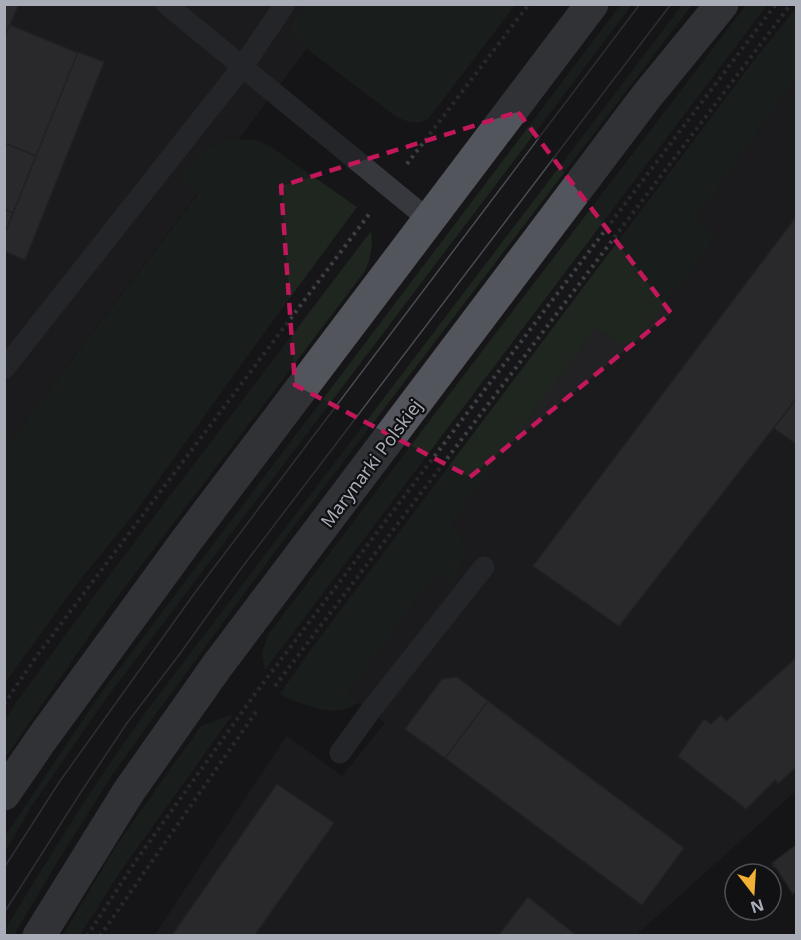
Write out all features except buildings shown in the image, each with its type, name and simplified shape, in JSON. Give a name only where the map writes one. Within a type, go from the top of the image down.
[{"type":"main road","points":[[4,794],[186,541],[592,4]]},
{"type":"main road","name":"Marynarki Polskiej","points":[[39,936],[129,791],[217,666],[646,97],[722,4]]},
{"type":"lane","points":[[166,4],[429,220]]},
{"type":"lane","points":[[4,369],[243,66],[285,4]]},
{"type":"lane","points":[[340,753],[371,710],[484,567]]},
{"type":"path","points":[[4,704],[36,657],[529,4]]},
{"type":"path","points":[[87,936],[135,862],[255,694],[776,4]]},
{"type":"path","points":[[274,686],[791,4]]},
{"type":"path","points":[[100,936],[256,712]]},
{"type":"highlighted area","points":[[518,112],[671,313],[470,477],[295,385],[281,186]]},
{"type":"shaded area","points":[[340,4],[515,5],[429,118],[416,122],[395,116],[289,35],[293,23],[306,5],[331,5],[336,9]]},
{"type":"shaded area","points":[[621,4],[632,5],[105,700],[31,807],[5,852],[5,836],[101,693]]},
{"type":"shaded area","points":[[5,5],[340,5],[5,448]]},
{"type":"shaded area","points":[[682,5],[692,5],[283,541],[112,775],[14,935],[5,935],[5,930],[55,847],[145,713]]},
{"type":"shaded area","points":[[746,5],[767,5],[265,670],[262,653],[268,635]]},
{"type":"shaded area","points":[[796,8],[796,77],[696,218],[708,227],[712,234],[708,249],[634,343],[621,344],[596,327],[450,524],[461,538],[464,552],[454,584],[436,572],[347,694],[358,702],[349,708],[340,710],[319,709],[280,694],[309,652],[755,59]]},
{"type":"shaded area","points":[[796,55],[796,791],[636,935],[154,936],[287,736],[342,776],[385,723],[304,661],[755,59]]},
{"type":"shaded area","points":[[230,139],[255,140],[268,145],[357,207],[134,514],[76,585],[5,683],[5,441],[8,444],[198,194],[179,179],[201,154]]},
{"type":"shaded area","points":[[371,231],[371,251],[365,271],[103,616],[5,758],[5,720],[15,704],[100,588]]},
{"type":"shaded area","points":[[233,714],[120,872],[80,935],[63,935],[118,843],[201,726]]},
{"type":"tram line","points":[[4,868],[60,781],[194,594],[640,4]]},
{"type":"tram line","points":[[4,913],[127,723],[240,570],[671,4]]}]
